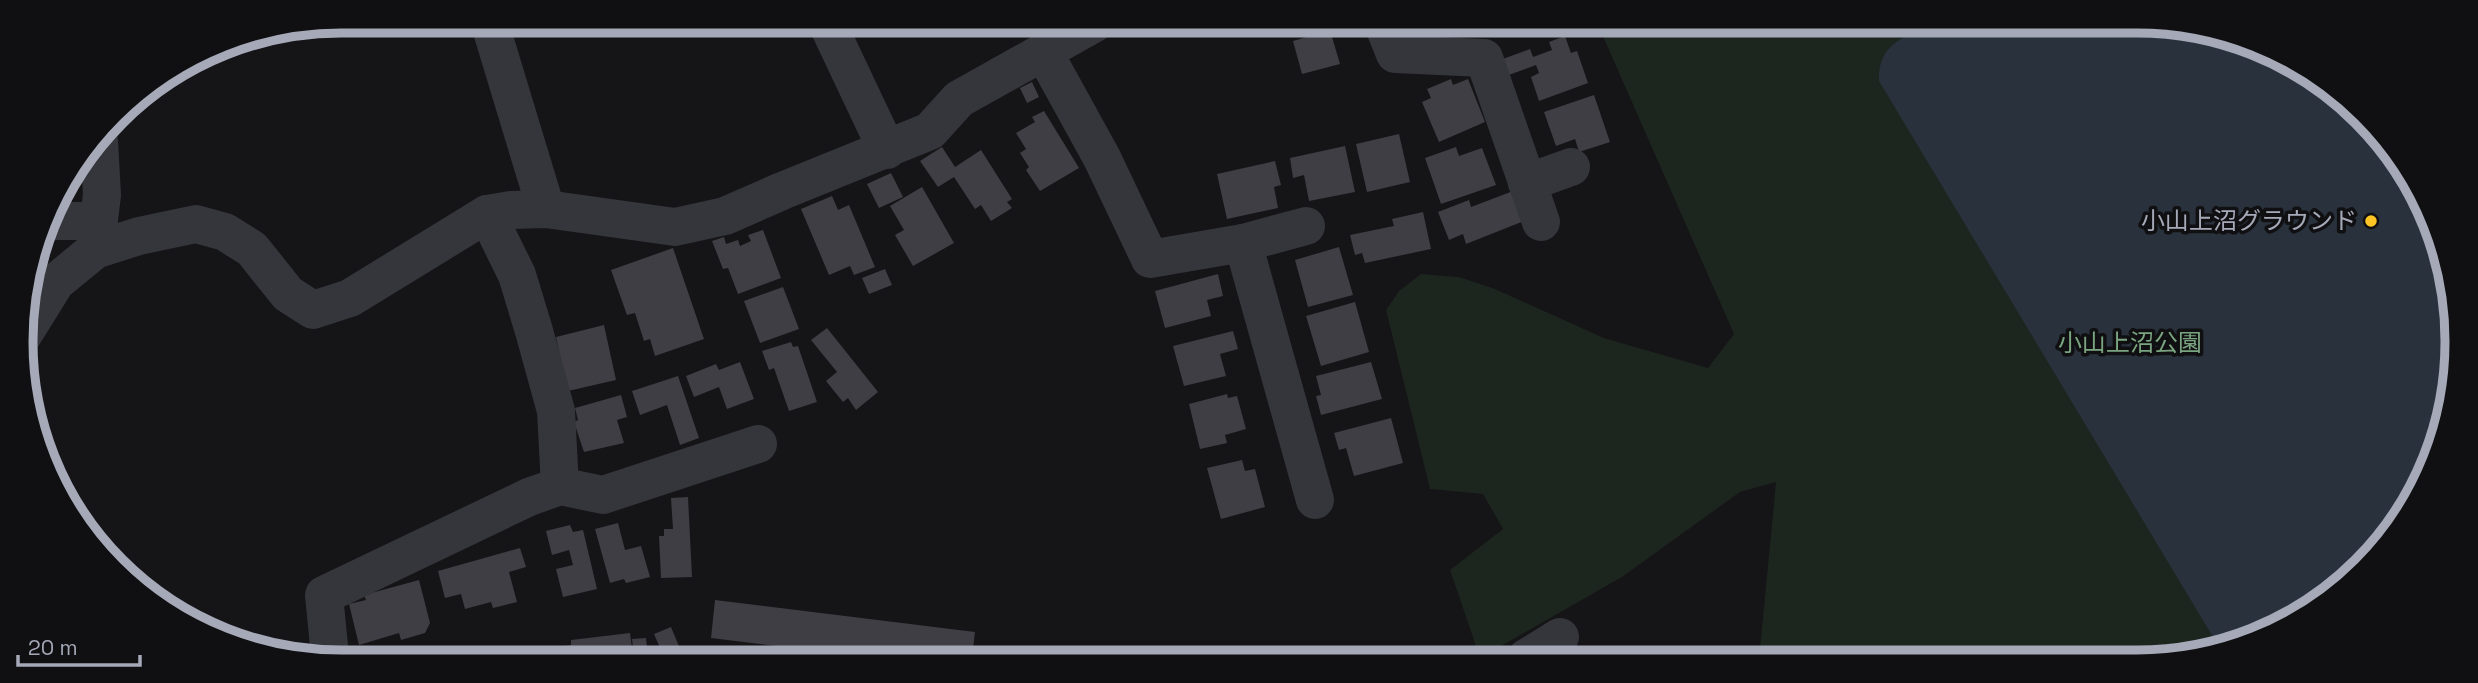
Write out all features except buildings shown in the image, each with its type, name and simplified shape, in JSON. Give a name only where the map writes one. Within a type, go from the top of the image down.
[{"type":"street","points":[[492,33],[546,209]]},
{"type":"street","points":[[832,33],[887,150]]},
{"type":"street","points":[[57,224],[97,236],[139,236],[196,224],[225,232],[252,249],[288,294],[313,310],[350,298],[487,214],[546,209],[675,227],[725,216],[930,131],[959,99],[1076,33]]},
{"type":"street","points":[[1387,33],[1395,54],[1484,58],[1541,222]]},
{"type":"street","points":[[1043,51],[1102,158],[1150,259],[1243,243],[1306,226]]},
{"type":"street","points":[[34,317],[56,282],[97,236],[102,195],[100,151]]},
{"type":"street","points":[[1527,183],[1571,167]]},
{"type":"street","points":[[487,214],[516,275],[556,411],[560,486]]},
{"type":"street","points":[[1243,243],[1315,500]]},
{"type":"street","points":[[329,649],[324,595],[528,497],[560,486],[603,495],[758,444]]},
{"type":"street","points":[[1539,650],[1560,637]]},
{"type":"green space","name":"小山上沼公園","points":[[1602,33],[2136,33],[2197,39],[2236,50],[2273,65],[2324,97],[2368,138],[2393,170],[2413,205],[2428,242],[2439,281],[2445,342],[2439,402],[2428,441],[2413,478],[2393,513],[2368,545],[2324,586],[2273,618],[2236,633],[2197,644],[2136,650],[1760,650],[1776,482],[1740,492],[1622,577],[1494,650],[1477,650],[1450,570],[1503,529],[1483,494],[1430,489],[1386,310],[1399,291],[1421,274],[1459,277],[1495,289],[1604,338],[1708,368],[1734,334]]},
{"type":"shaded area","points":[[1911,33],[2136,33],[2197,39],[2254,57],[2308,85],[2340,110],[2381,154],[2413,205],[2434,262],[2444,321],[2442,382],[2428,441],[2403,496],[2368,545],[2324,586],[2273,618],[2214,639],[1879,81],[1882,60],[1891,46]]},
{"type":"place","name":"小山上沼グラウンド","points":[[2371,221]]}]
